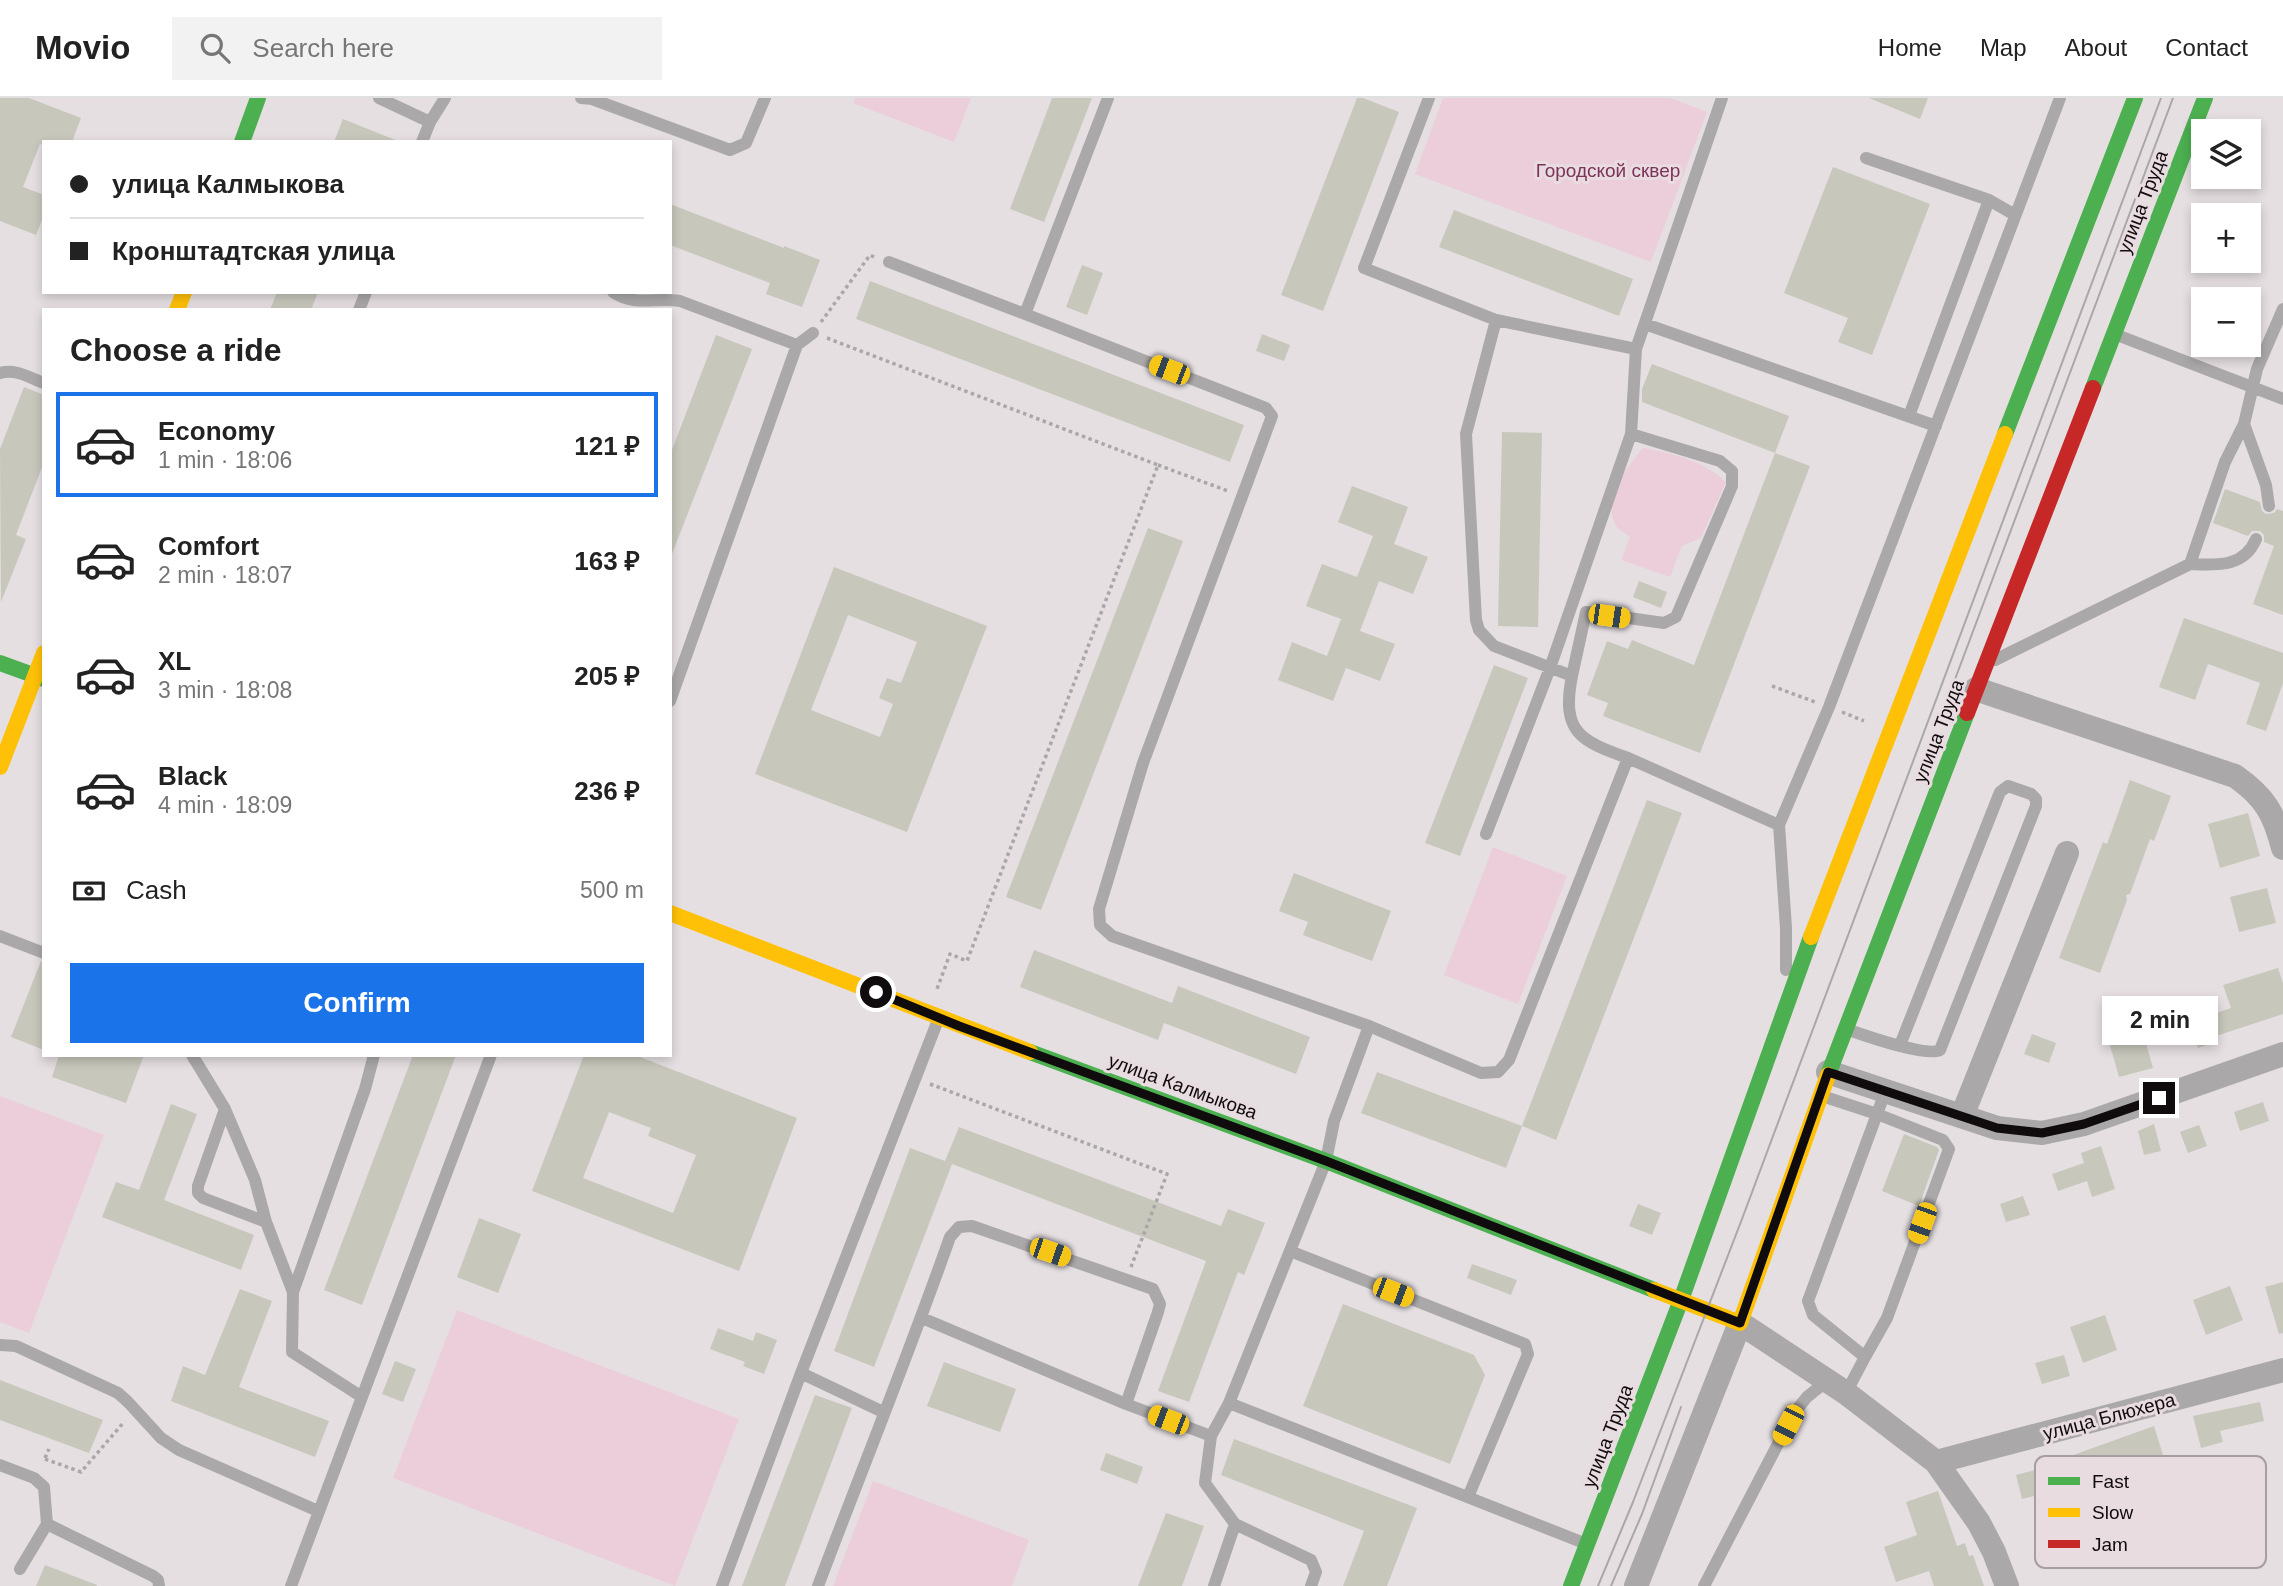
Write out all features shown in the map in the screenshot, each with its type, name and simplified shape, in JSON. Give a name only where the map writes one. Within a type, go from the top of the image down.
[{"type":"main road","points":[[243,140],[258,98]]},
{"type":"main road","name":"улица Труда","points":[[1571,1586],[1681,1300],[1785,1005],[2135,98]]},
{"type":"main road","name":"улица Труда","points":[[1740,1323],[1819,1095],[2205,98]]},
{"type":"main road","points":[[0,663],[39,677],[0,767]]},
{"type":"main road","name":"улица Калмыкова","points":[[672,915],[934,1014],[959,1026],[1326,1161],[1681,1300]]},
{"type":"main road","points":[[1681,1300],[1740,1323]]},
{"type":"street","points":[[1976,689],[2235,776],[2255,790],[2270,809],[2283,848]]},
{"type":"street","points":[[1962,1116],[2067,853]]},
{"type":"street","points":[[1828,1072],[1997,1128],[2042,1133],[2084,1124],[2283,1054]]},
{"type":"street","points":[[1636,1586],[1740,1323],[1836,1387],[1936,1462],[1979,1522],[2007,1586]]},
{"type":"street","name":"улица Блюхера","points":[[1936,1462],[2283,1370]]},
{"type":"lane","points":[[379,98],[430,122]]},
{"type":"lane","points":[[423,140],[445,98]]},
{"type":"lane","points":[[581,98],[592,99],[730,150],[746,143],[765,98]]},
{"type":"lane","points":[[1025,314],[1108,98]]},
{"type":"lane","points":[[1429,98],[1364,268],[1496,320],[1636,349]]},
{"type":"lane","points":[[1486,834],[1550,668],[1632,434],[1636,349],[1722,98]]},
{"type":"lane","points":[[1785,1005],[1786,928],[1779,825],[1829,707],[2060,98]]},
{"type":"lane","points":[[1866,158],[1989,200],[2015,215]]},
{"type":"lane","points":[[1909,416],[1989,200]]},
{"type":"lane","points":[[889,262],[1269,410],[1271,419],[1143,763],[1099,909],[1100,925],[1112,936],[1369,1026],[1489,1074],[1504,1068],[1628,758]]},
{"type":"lane","points":[[616,294],[624,299],[641,302],[667,299],[680,301],[797,345]]},
{"type":"lane","points":[[2190,564],[2225,462],[2244,424],[2252,386],[2283,309]]},
{"type":"lane","points":[[1496,320],[1466,434],[1476,620],[1485,639],[1494,646],[1572,676]]},
{"type":"lane","points":[[1645,324],[1936,426]]},
{"type":"lane","points":[[672,695],[797,345],[813,333]]},
{"type":"lane","points":[[2114,334],[2283,399]]},
{"type":"lane","points":[[0,373],[16,372],[42,382]]},
{"type":"lane","points":[[2244,424],[2266,485],[2269,506]]},
{"type":"lane","points":[[1586,612],[1664,623],[1676,617],[1732,486],[1732,471],[1720,461],[1632,434]]},
{"type":"lane","points":[[1986,665],[2190,564],[2223,566],[2240,559],[2252,548],[2256,539]]},
{"type":"lane","points":[[1581,577],[1586,612],[1568,697],[1572,725],[1582,737],[1595,746],[1779,825]]},
{"type":"lane","points":[[1845,1028],[1883,1042],[1934,1053],[1942,1047],[2036,806],[2036,799],[2031,794],[2008,786],[2000,792],[1900,1045]]},
{"type":"lane","points":[[0,936],[42,952]]},
{"type":"lane","points":[[722,1586],[801,1373],[916,1079],[934,1014]]},
{"type":"lane","points":[[1311,1586],[1315,1572],[1311,1560],[1235,1524],[1205,1480],[1211,1436],[1229,1403],[1326,1161],[1334,1121],[1369,1026]]},
{"type":"lane","points":[[193,1057],[225,1109],[255,1180],[266,1222],[293,1292]]},
{"type":"lane","points":[[362,1397],[292,1352],[293,1292],[365,1089],[373,1057]]},
{"type":"lane","points":[[291,1586],[490,1057]]},
{"type":"lane","points":[[1865,1357],[1813,1315],[1808,1301],[1886,1090]]},
{"type":"lane","points":[[1704,1586],[1794,1413],[1807,1397],[1836,1387],[1865,1357],[1887,1318],[1949,1149],[1943,1140],[1819,1095]]},
{"type":"lane","points":[[225,1109],[198,1186],[198,1193],[203,1198],[266,1222]]},
{"type":"lane","points":[[818,1586],[953,1231],[965,1225],[1153,1289],[1160,1304],[1126,1404]]},
{"type":"lane","points":[[1290,1251],[1525,1344],[1528,1354],[1468,1497]]},
{"type":"lane","points":[[922,1318],[1126,1404],[1211,1436]]},
{"type":"lane","points":[[0,1345],[16,1346],[118,1393],[161,1438],[179,1450],[318,1511]]},
{"type":"lane","points":[[801,1373],[883,1412]]},
{"type":"lane","points":[[1229,1403],[1588,1545]]},
{"type":"lane","points":[[0,1465],[34,1478],[44,1487],[47,1524],[20,1569]]},
{"type":"lane","points":[[47,1524],[153,1576],[158,1580],[159,1586]]},
{"type":"lane","points":[[1214,1586],[1235,1524]]},
{"type":"path","points":[[889,262],[870,255],[813,333],[1242,496]]},
{"type":"path","points":[[934,1014],[950,954],[967,961],[1158,465]]},
{"type":"path","points":[[916,1079],[1167,1174],[1127,1279]]},
{"type":"path","points":[[45,1459],[81,1472],[135,1409]]},
{"type":"green space","points":[[855,98],[971,98],[954,142],[853,103]]},
{"type":"green space","name":"Городской сквер","points":[[1443,98],[1671,98],[1707,112],[1651,262],[1415,174]]},
{"type":"green space","points":[[1643,448],[1698,463],[1726,482],[1701,538],[1682,546],[1670,577],[1621,560],[1630,537],[1616,526],[1612,516],[1614,495],[1618,484]]},
{"type":"green space","points":[[1493,847],[1567,876],[1518,1004],[1444,975]]},
{"type":"green space","points":[[0,1096],[104,1135],[29,1333],[0,1322]]},
{"type":"green space","points":[[457,1310],[739,1419],[675,1586],[393,1478]]},
{"type":"green space","points":[[873,1481],[1029,1540],[1012,1586],[833,1586]]},
{"type":"building","points":[[0,98],[29,98],[81,118],[73,140],[42,140],[23,187],[42,194],[42,220],[36,235],[0,221]]},
{"type":"building","points":[[1052,98],[1092,98],[1044,222],[1010,209]]},
{"type":"building","points":[[1357,98],[1399,112],[1323,311],[1281,295]]},
{"type":"building","points":[[1869,98],[1928,98],[1920,119]]},
{"type":"building","points":[[343,119],[396,140],[335,140]]},
{"type":"building","points":[[1833,167],[1930,204],[1872,355],[1838,342],[1848,318],[1784,293]]},
{"type":"building","points":[[672,205],[820,260],[802,307],[766,294],[770,283],[672,246]]},
{"type":"building","points":[[1454,210],[1633,279],[1619,316],[1439,247]]},
{"type":"building","points":[[1082,265],[1103,273],[1087,315],[1066,307]]},
{"type":"building","points":[[870,281],[1244,425],[1230,462],[856,319]]},
{"type":"building","points":[[276,294],[317,294],[312,308],[271,308]]},
{"type":"building","points":[[1262,334],[1290,345],[1284,361],[1256,351]]},
{"type":"building","points":[[716,335],[752,349],[672,554],[672,450]]},
{"type":"building","points":[[1652,364],[1789,416],[1775,453],[1642,402],[1642,389]]},
{"type":"building","points":[[24,387],[42,394],[42,467],[16,535],[26,539],[1,602],[0,449]]},
{"type":"building","points":[[1502,432],[1542,433],[1538,627],[1498,626]]},
{"type":"building","points":[[1775,453],[1810,466],[1700,753],[1603,716],[1608,703],[1587,695],[1607,641],[1628,649],[1632,640],[1694,665]]},
{"type":"building","points":[[1352,486],[1408,507],[1394,544],[1428,557],[1413,594],[1379,581],[1360,631],[1395,644],[1380,681],[1346,668],[1333,701],[1278,680],[1292,642],[1327,656],[1341,619],[1306,606],[1322,564],[1357,577],[1373,536],[1338,522]]},
{"type":"building","points":[[2225,489],[2260,502],[2262,511],[2266,514],[2274,513],[2277,509],[2283,511],[2283,615],[2253,604],[2274,546],[2264,542],[2264,535],[2260,531],[2252,531],[2248,536],[2213,523]]},
{"type":"building","points":[[1148,528],[1183,541],[1041,910],[1006,897]]},
{"type":"building","points":[[834,567],[987,626],[907,832],[755,774]],"holes":[[[848,615],[917,642],[901,683],[887,678],[879,698],[893,704],[880,737],[811,710]]]},
{"type":"building","points":[[1639,581],[1667,592],[1661,608],[1633,597]]},
{"type":"building","points":[[2184,618],[2283,653],[2283,683],[2266,731],[2246,724],[2260,683],[2208,664],[2195,700],[2159,687]]},
{"type":"building","points":[[1494,665],[1528,678],[1460,856],[1425,843]]},
{"type":"building","points":[[2130,780],[2171,796],[2154,841],[2150,839],[2130,894],[2126,895],[2127,900],[2100,973],[2059,958],[2103,842],[2107,844]]},
{"type":"building","points":[[1647,800],[1682,813],[1556,1140],[1522,1126]]},
{"type":"building","points":[[2248,813],[2260,856],[2220,868],[2208,824]]},
{"type":"building","points":[[1294,873],[1391,911],[1372,961],[1303,935],[1308,922],[1279,911]]},
{"type":"building","points":[[2267,888],[2276,923],[2239,932],[2230,897]]},
{"type":"building","points":[[1034,950],[1172,1003],[1178,986],[1310,1037],[1296,1074],[1164,1023],[1158,1040],[1020,987]]},
{"type":"building","points":[[41,961],[42,961],[42,1049],[11,1037]]},
{"type":"building","points":[[2278,968],[2283,983],[2283,1014],[2216,1036],[2218,1041],[2198,1048],[2189,1022],[2231,1008],[2223,985]]},
{"type":"building","points":[[2143,1032],[2153,1068],[2119,1077],[2109,1042]]},
{"type":"building","points":[[2032,1034],[2056,1043],[2049,1063],[2024,1054]]},
{"type":"building","points":[[58,1057],[143,1057],[126,1103],[52,1077]]},
{"type":"building","points":[[412,1057],[455,1057],[362,1305],[324,1290]]},
{"type":"building","points":[[583,1057],[640,1057],[797,1118],[739,1271],[532,1191]],"holes":[[[609,1112],[651,1128],[648,1136],[696,1155],[673,1213],[583,1178]]]},
{"type":"building","points":[[1377,1072],[1522,1126],[1506,1168],[1361,1113]]},
{"type":"building","points":[[2263,1102],[2269,1121],[2240,1131],[2234,1112]]},
{"type":"building","points":[[171,1104],[197,1114],[164,1200],[254,1235],[241,1270],[102,1217],[116,1182],[139,1190]]},
{"type":"building","points":[[2154,1124],[2161,1151],[2144,1155],[2138,1131]]},
{"type":"building","points":[[2199,1125],[2207,1146],[2188,1153],[2180,1132]]},
{"type":"building","points":[[959,1127],[1221,1226],[1228,1209],[1265,1223],[1244,1275],[1238,1272],[1189,1402],[1158,1391],[1206,1261],[952,1164],[874,1367],[834,1351],[910,1148],[945,1161]]},
{"type":"building","points":[[1904,1134],[1939,1150],[1919,1206],[1882,1191]]},
{"type":"building","points":[[2101,1146],[2115,1189],[2092,1197],[2087,1181],[2058,1191],[2052,1174],[2084,1163],[2081,1153]]},
{"type":"building","points":[[2023,1196],[2030,1215],[2006,1222],[2000,1204]]},
{"type":"building","points":[[1638,1204],[1661,1213],[1652,1235],[1629,1226]]},
{"type":"building","points":[[479,1218],[521,1234],[498,1293],[457,1277]]},
{"type":"building","points":[[1472,1264],[1517,1280],[1511,1295],[1467,1278]]},
{"type":"building","points":[[2283,1282],[2283,1333],[2279,1334],[2265,1287]]},
{"type":"building","points":[[2230,1286],[2243,1320],[2206,1335],[2193,1300]]},
{"type":"building","points":[[240,1289],[272,1301],[239,1387],[329,1421],[315,1457],[171,1401],[183,1366],[205,1375]]},
{"type":"building","points":[[1343,1304],[1474,1355],[1485,1375],[1450,1464],[1303,1406]]},
{"type":"building","points":[[2105,1315],[2117,1350],[2083,1363],[2070,1327]]},
{"type":"building","points":[[718,1328],[753,1341],[756,1332],[777,1340],[764,1374],[743,1366],[745,1362],[710,1349]]},
{"type":"building","points":[[2064,1355],[2070,1376],[2042,1384],[2035,1363]]},
{"type":"building","points":[[395,1361],[416,1369],[403,1402],[382,1394]]},
{"type":"building","points":[[944,1362],[1016,1389],[1000,1432],[927,1406]]},
{"type":"building","points":[[0,1380],[103,1420],[89,1453],[0,1420]]},
{"type":"building","points":[[815,1395],[852,1408],[785,1586],[742,1586]]},
{"type":"building","points":[[2260,1402],[2264,1421],[2220,1431],[2223,1442],[2201,1448],[2193,1416]]},
{"type":"building","points":[[2154,1426],[2163,1455],[2160,1456],[2071,1456]]},
{"type":"building","points":[[1234,1439],[1417,1508],[1387,1586],[1343,1586],[1364,1531],[1221,1475]]},
{"type":"building","points":[[1106,1453],[1143,1467],[1137,1484],[1100,1470]]},
{"type":"building","points":[[2035,1470],[2035,1496],[2022,1499],[2016,1475]]},
{"type":"building","points":[[1938,1491],[1957,1546],[1965,1543],[1969,1556],[1973,1555],[1984,1586],[1934,1586],[1929,1571],[1896,1582],[1884,1547],[1917,1535],[1906,1502]]},
{"type":"building","points":[[1166,1513],[1204,1526],[1182,1586],[1138,1586]]},
{"type":"building","points":[[45,1565],[97,1585],[97,1586],[36,1586]]},
{"type":"tram line","points":[[1598,1586],[1742,1219],[2161,98]]},
{"type":"tram line","points":[[1945,706],[2173,98]]},
{"type":"tram line","points":[[1611,1586],[1642,1514],[1681,1407]]},
{"type":"traffic: fast","points":[[243,140],[258,98]]},
{"type":"traffic: fast","points":[[2005,434],[2135,98]]},
{"type":"traffic: fast","points":[[2093,388],[2205,98]]},
{"type":"traffic: fast","points":[[0,663],[42,678]]},
{"type":"traffic: fast","points":[[1828,1075],[1967,713]]},
{"type":"traffic: fast","points":[[1571,1586],[1681,1300],[1811,937]]},
{"type":"traffic: fast","points":[[1030,1052],[1326,1161],[1654,1290]]},
{"type":"traffic: slow","points":[[178,308],[183,294]]},
{"type":"traffic: slow","points":[[1811,937],[2005,434]]},
{"type":"traffic: slow","points":[[0,767],[42,658]]},
{"type":"traffic: slow","points":[[672,914],[1030,1052]]},
{"type":"traffic: slow","points":[[1654,1290],[1740,1323],[1828,1075]]},
{"type":"traffic: jam","points":[[1967,713],[2093,388]]},
{"type":"route","points":[[876,992],[959,1026],[1326,1161],[1740,1323],[1828,1072],[1997,1128],[2042,1133],[2084,1124],[2159,1098]]}]
